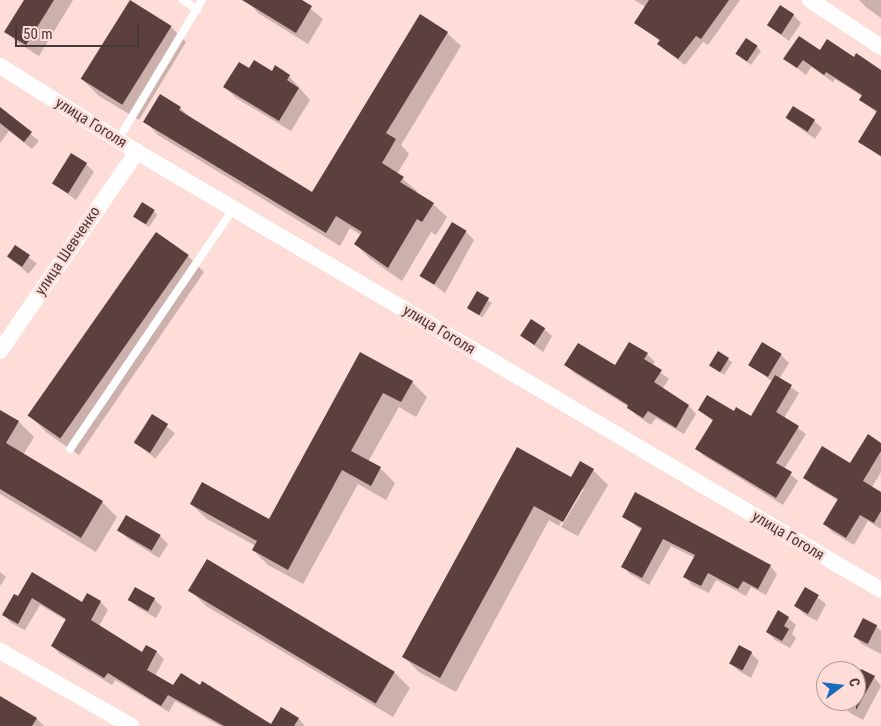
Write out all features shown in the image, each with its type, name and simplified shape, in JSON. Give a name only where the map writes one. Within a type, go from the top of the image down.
[{"type":"street","points":[[810,0],[881,46]]},
{"type":"street","name":"улица Гоголя","points":[[0,66],[137,152],[881,590]]},
{"type":"street","name":"улица Шевченко","points":[[0,351],[137,152]]},
{"type":"street","points":[[0,651],[131,726]]},
{"type":"lane","points":[[183,0],[197,8]]},
{"type":"lane","points":[[118,140],[202,0]]},
{"type":"lane","points":[[70,448],[233,208]]},
{"type":"building","points":[[24,0],[54,0],[26,45],[4,32]]},
{"type":"building","points":[[130,0],[172,26],[122,105],[81,79]]},
{"type":"building","points":[[242,0],[302,0],[312,6],[296,33]]},
{"type":"building","points":[[649,0],[729,0],[701,39],[696,36],[678,59],[657,44],[660,40],[634,23]]},
{"type":"building","points":[[780,5],[794,14],[781,34],[767,25]]},
{"type":"building","points":[[420,14],[448,32],[386,133],[396,139],[382,163],[404,177],[400,182],[434,203],[422,222],[417,219],[388,268],[354,244],[362,232],[336,216],[326,233],[143,122],[160,94],[181,107],[179,110],[312,192]]},
{"type":"building","points":[[799,36],[820,50],[827,39],[854,57],[856,53],[881,70],[881,156],[858,142],[877,111],[859,100],[862,95],[826,72],[824,75],[803,60],[797,68],[783,59]]},
{"type":"building","points":[[746,38],[758,46],[747,62],[735,54]]},
{"type":"building","points":[[254,60],[272,71],[275,65],[290,75],[287,80],[299,88],[279,121],[223,87],[239,62],[249,68]]},
{"type":"building","points":[[793,106],[815,120],[808,132],[786,118]]},
{"type":"building","points":[[0,107],[32,132],[24,142],[0,123]]},
{"type":"building","points":[[71,153],[87,163],[68,194],[52,184]]},
{"type":"building","points":[[142,202],[155,210],[146,224],[133,216]]},
{"type":"building","points":[[452,222],[467,231],[434,285],[420,276]]},
{"type":"building","points":[[156,232],[189,255],[60,438],[28,415]]},
{"type":"building","points":[[15,245],[30,255],[22,267],[7,257]]},
{"type":"building","points":[[477,291],[489,298],[479,315],[467,308]]},
{"type":"building","points":[[531,319],[545,328],[534,345],[520,336]]},
{"type":"building","points":[[629,342],[648,353],[644,359],[662,370],[654,382],[689,405],[676,428],[648,411],[643,418],[627,408],[628,405],[564,365],[578,343],[615,365]]},
{"type":"building","points":[[762,342],[782,354],[768,377],[748,365]]},
{"type":"building","points":[[718,351],[729,358],[720,372],[709,365]]},
{"type":"building","points":[[360,352],[413,381],[401,402],[383,393],[351,451],[381,467],[371,486],[342,470],[288,570],[252,550],[257,541],[190,504],[202,482],[269,519]]},
{"type":"building","points":[[775,375],[792,385],[776,412],[799,426],[776,463],[792,472],[776,498],[695,449],[713,420],[698,410],[707,395],[734,411],[736,407],[751,416]]},
{"type":"building","points":[[0,410],[19,421],[6,443],[103,501],[81,538],[0,489]]},
{"type":"building","points":[[152,414],[168,424],[150,453],[134,443]]},
{"type":"building","points":[[868,434],[881,443],[881,451],[863,481],[881,492],[881,511],[874,523],[860,515],[846,538],[823,524],[838,499],[803,478],[822,446],[850,463]]},
{"type":"building","points":[[517,447],[571,477],[580,461],[594,469],[563,522],[534,506],[440,678],[402,657]]},
{"type":"building","points":[[635,492],[771,565],[758,589],[743,581],[738,589],[708,573],[701,586],[683,577],[695,555],[663,539],[642,578],[621,567],[642,528],[622,517]]},
{"type":"building","points":[[126,515],[161,535],[152,551],[117,531]]},
{"type":"building","points":[[207,559],[395,672],[376,704],[188,591]]},
{"type":"building","points":[[32,572],[82,602],[87,593],[101,601],[91,620],[142,652],[146,645],[157,651],[147,670],[173,685],[181,673],[200,685],[202,681],[271,724],[281,707],[299,718],[294,726],[224,726],[168,695],[161,706],[108,673],[104,678],[51,646],[66,619],[32,598],[18,624],[2,615],[14,594],[18,596]]},
{"type":"building","points":[[135,587],[155,598],[148,611],[128,600]]},
{"type":"building","points":[[805,587],[819,595],[808,614],[794,606]]},
{"type":"building","points":[[778,610],[789,617],[784,626],[789,629],[782,641],[766,632]]},
{"type":"building","points":[[863,618],[877,625],[868,644],[853,637]]},
{"type":"building","points":[[739,645],[752,652],[742,671],[729,664]]},
{"type":"building","points":[[866,672],[875,676],[866,692]]},
{"type":"building","points":[[0,696],[37,718],[32,726],[0,726]]}]
